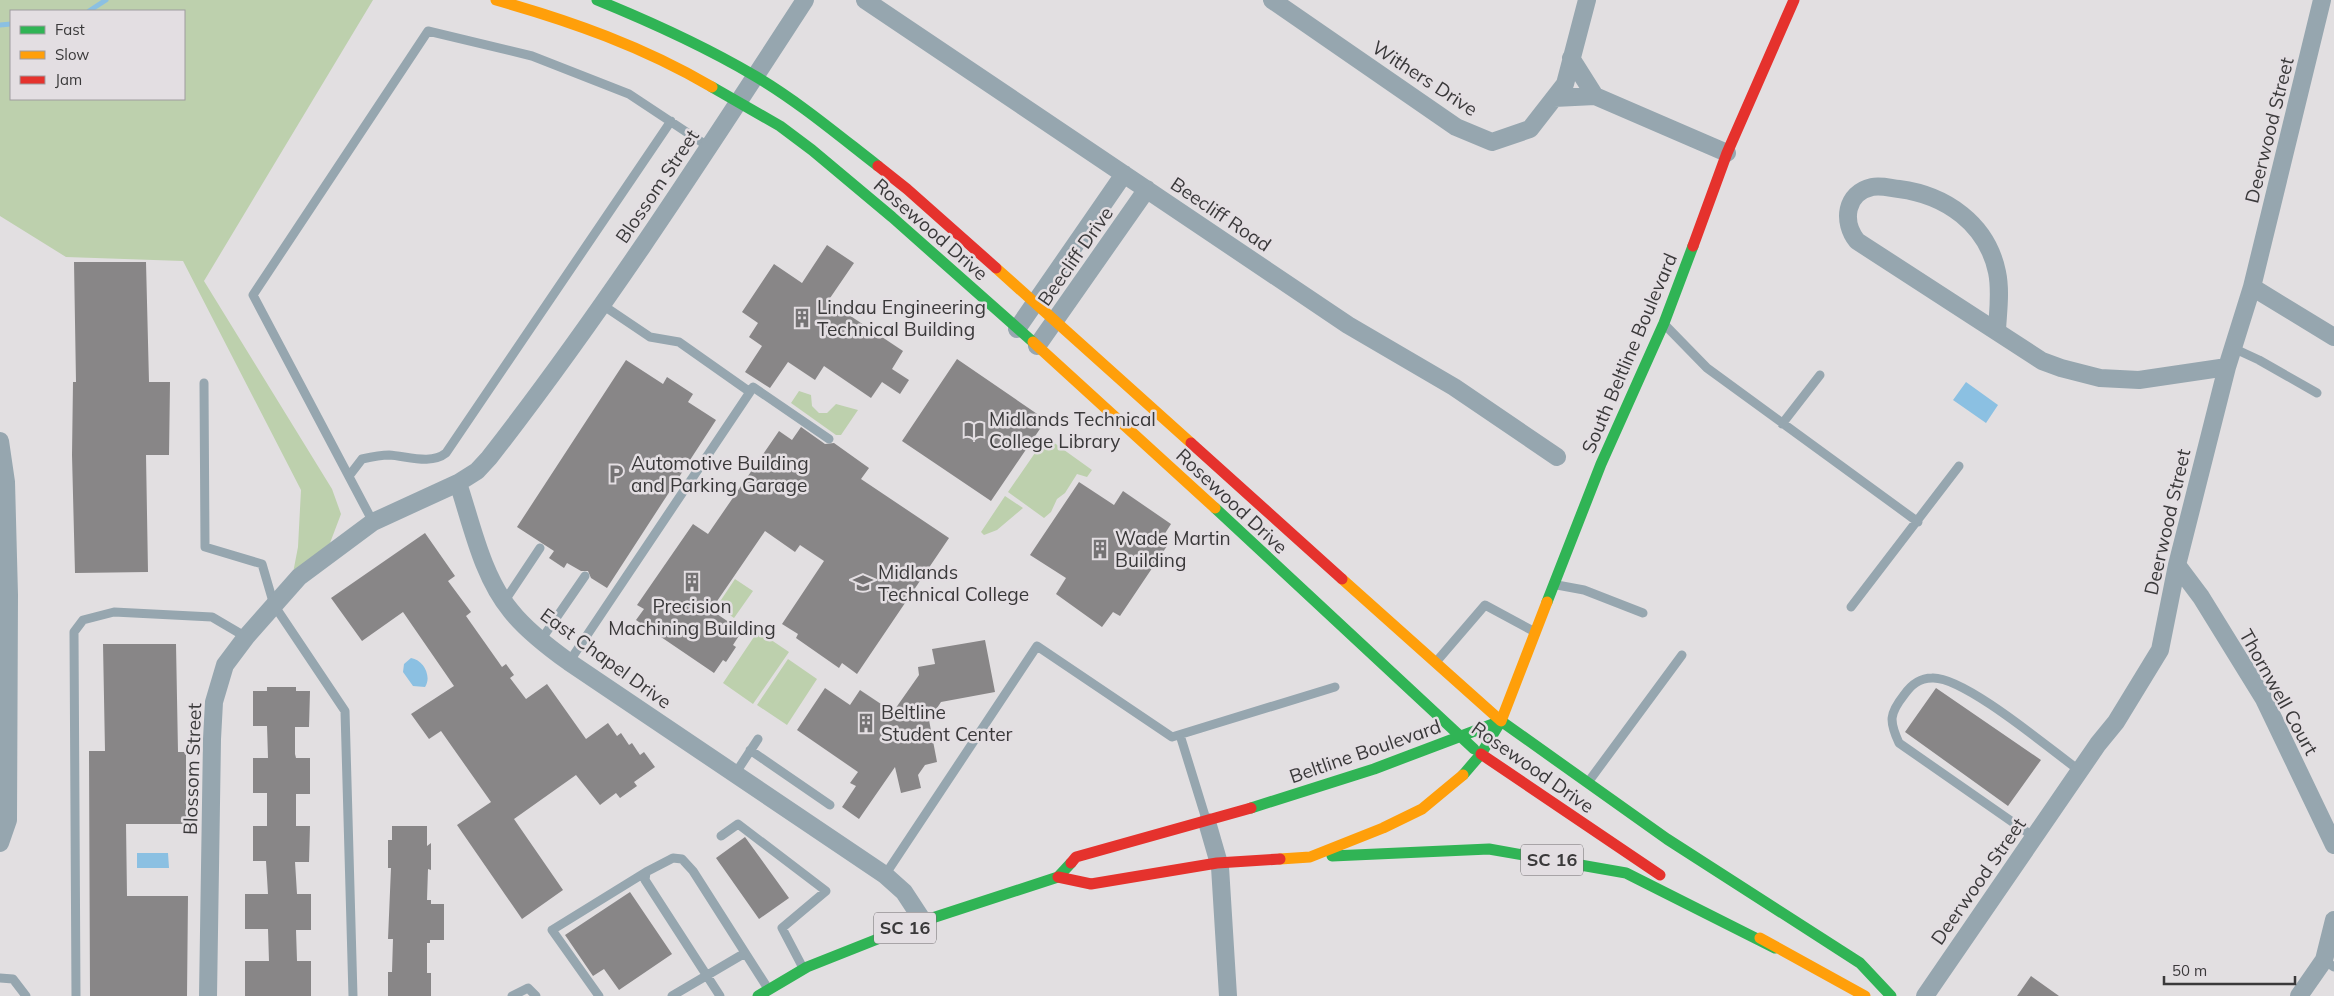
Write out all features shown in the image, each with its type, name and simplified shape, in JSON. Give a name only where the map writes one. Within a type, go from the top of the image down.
[{"type":"main road","name":"Rosewood Drive","points":[[496,0],[557,17],[603,34],[683,70],[747,90],[795,102],[907,189],[1501,721],[1667,839],[1860,963],[1891,996]]},
{"type":"main road","name":"Rosewood Drive","points":[[597,0],[675,32],[747,90],[780,126],[836,170],[1122,422],[1458,736],[1481,754],[1641,862],[1775,948],[1865,996]]},
{"type":"main road","name":"South Beltline Boulevard","points":[[1501,721],[1601,464],[1664,323],[1727,153],[1794,0]]},
{"type":"main road","name":"Beltline Boulevard","points":[[758,996],[804,969],[923,921],[1058,876],[1076,857],[1207,822],[1374,770],[1501,721]]},
{"type":"main road","points":[[1310,857],[1422,809],[1465,774],[1481,754],[1501,721]]},
{"type":"main road","name":"SC 16","points":[[1058,876],[1091,884],[1218,863],[1489,849],[1626,873],[1775,948]]},
{"type":"street","points":[[747,90],[804,0]]},
{"type":"street","name":"Beecliff Road","points":[[865,0],[1348,325],[1454,387],[1557,457]]},
{"type":"street","name":"Withers Drive","points":[[1272,0],[1456,127],[1492,142],[1530,128],[1565,84],[1586,0]]},
{"type":"street","name":"Deerwood Street","points":[[1925,996],[2080,771],[2116,722],[2160,650],[2177,565],[2227,367],[2252,288],[2322,0]]},
{"type":"street","points":[[1572,58],[1595,96]]},
{"type":"street","name":"Blossom Street","points":[[601,304],[747,90]]},
{"type":"street","points":[[1554,98],[1595,96],[1727,153]]},
{"type":"street","name":"Beecliff Drive","points":[[1017,329],[1124,174]]},
{"type":"street","points":[[1997,330],[1999,288],[1997,272],[1985,241],[1964,216],[1937,199],[1908,190],[1873,187],[1856,196],[1850,205],[1847,224],[1857,241],[2042,360],[2061,368],[2100,378],[2139,380],[2227,367]]},
{"type":"street","name":"Beecliff Drive","points":[[1037,346],[1147,189]]},
{"type":"street","points":[[2252,288],[2334,337]]},
{"type":"street","points":[[458,483],[477,471],[490,458],[562,363],[601,304]]},
{"type":"street","points":[[0,441],[6,482],[9,605],[8,820],[0,843]]},
{"type":"street","name":"Blossom Street","points":[[208,996],[214,702],[225,665],[246,637],[299,577],[373,522],[458,483]]},
{"type":"street","name":"East Chapel Drive","points":[[458,483],[485,563],[504,602],[516,617],[569,662],[885,875],[904,892],[923,921]]},
{"type":"street","name":"Thornwell Court","points":[[2177,565],[2201,597],[2264,699],[2334,844]]},
{"type":"street","points":[[1207,822],[1218,863],[1228,996]]},
{"type":"street","points":[[2299,996],[2329,964],[2334,920]]},
{"type":"lane","points":[[373,522],[253,295],[428,31],[532,56],[630,94],[709,147]]},
{"type":"lane","points":[[349,476],[362,459],[389,455],[429,459],[440,457],[446,453],[671,121]]},
{"type":"lane","points":[[601,304],[650,337],[678,342],[750,392]]},
{"type":"lane","points":[[1664,323],[1707,368],[1918,522]]},
{"type":"lane","points":[[2233,348],[2259,360],[2317,393]]},
{"type":"lane","points":[[1782,424],[1820,375]]},
{"type":"lane","points":[[204,383],[205,547],[262,564],[274,605],[345,711],[353,996]]},
{"type":"lane","points":[[569,662],[753,387],[829,439]]},
{"type":"lane","points":[[1851,607],[1918,522],[1959,466]]},
{"type":"lane","points":[[504,602],[540,548]]},
{"type":"lane","points":[[541,640],[585,576]]},
{"type":"lane","points":[[1554,584],[1584,590],[1643,613]]},
{"type":"lane","points":[[1436,663],[1485,605],[1536,633]]},
{"type":"lane","points":[[76,996],[74,632],[83,620],[114,612],[212,617],[246,637]]},
{"type":"lane","points":[[885,875],[1037,646],[1172,737],[1335,687]]},
{"type":"lane","points":[[1588,783],[1682,655]]},
{"type":"lane","points":[[2034,838],[1899,743],[1892,727],[1893,709],[1913,683],[1932,678],[1952,682],[1995,708],[2080,771]]},
{"type":"lane","points":[[1180,735],[1207,822]]},
{"type":"lane","points":[[735,774],[758,738]]},
{"type":"lane","points":[[750,750],[830,805]]},
{"type":"lane","points":[[721,836],[738,824],[826,891],[782,928],[804,969]]},
{"type":"lane","points":[[599,996],[552,930],[646,872],[673,858],[682,859],[693,871],[769,989]]},
{"type":"lane","points":[[646,872],[645,880],[720,996]]},
{"type":"lane","points":[[672,996],[745,953]]},
{"type":"lane","points":[[0,978],[13,979],[26,996]]},
{"type":"lane","points":[[512,996],[528,988],[536,996]]},
{"type":"green space","points":[[0,0],[373,0],[204,281],[332,489],[341,514],[330,543],[293,573],[298,547],[301,490],[183,261],[66,257],[0,216]]},
{"type":"green space","points":[[799,391],[811,395],[812,406],[819,413],[827,413],[836,404],[858,410],[841,435],[836,435],[791,403]]},
{"type":"green space","points":[[1046,437],[1092,470],[1087,477],[1077,474],[1065,493],[1057,499],[1051,512],[1044,518],[1008,492]]},
{"type":"green space","points":[[1005,496],[1023,508],[997,530],[984,535],[981,532]]},
{"type":"green space","points":[[735,579],[753,591],[734,618],[717,606]]},
{"type":"green space","points":[[758,631],[789,652],[753,704],[723,683]]},
{"type":"green space","points":[[788,659],[817,679],[787,725],[757,705]]},
{"type":"water","points":[[1966,382],[1998,405],[1986,423],[1953,400]]},
{"type":"water","points":[[411,658],[420,662],[426,670],[428,679],[425,687],[413,686],[403,672],[404,664]]},
{"type":"water","points":[[137,853],[168,853],[169,868],[137,868]]},
{"type":"building","name":"Lindau Engineering Technical Building","points":[[827,245],[854,263],[828,301],[903,351],[892,369],[909,380],[900,394],[882,382],[871,398],[824,366],[815,380],[788,362],[770,388],[745,372],[762,346],[749,337],[758,323],[742,312],[774,264],[802,283]]},
{"type":"building","points":[[74,262],[146,262],[149,382],[170,382],[169,455],[146,455],[148,572],[75,573],[72,455],[73,382],[76,382]]},
{"type":"building","name":"Midlands Technical College Library","points":[[957,359],[1046,420],[991,501],[902,441]]},
{"type":"building","name":"Automotive Building and Parking Garage","points":[[626,360],[663,384],[667,377],[693,394],[688,402],[716,420],[607,588],[591,578],[588,571],[581,571],[567,563],[564,568],[549,558],[554,551],[517,527]]},
{"type":"building","points":[[801,427],[825,444],[834,443],[869,468],[861,479],[949,538],[857,674],[842,663],[839,668],[796,638],[798,634],[782,624],[824,561],[800,545],[795,552],[765,531],[711,610],[742,631],[733,645],[736,647],[726,662],[723,660],[714,673],[636,620],[644,609],[637,605],[693,524],[708,534],[779,431],[792,440]]},
{"type":"building","name":"Wade Martin Building","points":[[1079,482],[1114,505],[1123,491],[1171,524],[1162,538],[1169,543],[1120,616],[1113,612],[1102,627],[1056,594],[1066,578],[1030,555]]},
{"type":"building","points":[[425,533],[455,576],[448,581],[471,612],[466,616],[502,667],[506,664],[514,675],[510,678],[526,699],[547,684],[586,739],[608,723],[617,736],[621,733],[629,745],[632,743],[640,755],[644,752],[655,767],[634,782],[637,786],[620,798],[616,793],[600,805],[576,775],[514,819],[563,890],[522,919],[457,825],[491,802],[441,731],[429,739],[411,714],[454,686],[403,612],[362,641],[331,598]]},
{"type":"building","name":"Beltline Student Center","points":[[985,640],[995,692],[941,702],[929,720],[937,762],[925,765],[918,775],[921,788],[901,793],[895,767],[859,819],[842,807],[856,786],[850,783],[858,772],[797,730],[825,688],[850,705],[860,690],[893,712],[919,675],[918,667],[935,664],[932,649]]},
{"type":"building","points":[[103,644],[176,644],[178,752],[186,752],[186,824],[126,824],[127,896],[188,896],[187,996],[90,996],[89,751],[105,751]]},
{"type":"building","points":[[267,687],[296,687],[296,691],[310,691],[309,727],[295,727],[296,758],[310,758],[310,794],[296,794],[296,826],[310,826],[309,862],[295,862],[297,894],[311,894],[311,930],[296,930],[297,961],[311,961],[311,996],[245,996],[245,961],[269,961],[268,929],[245,929],[245,894],[268,894],[266,861],[253,861],[253,826],[267,826],[267,793],[253,793],[253,758],[268,758],[267,726],[253,726],[253,691],[267,691]]},
{"type":"building","points":[[1936,688],[2041,760],[2008,806],[1905,732]]},
{"type":"building","points":[[392,826],[427,826],[427,846],[431,843],[431,870],[428,869],[427,900],[431,900],[431,904],[444,904],[444,940],[430,940],[430,943],[427,943],[427,973],[431,973],[431,996],[388,996],[388,972],[392,972],[393,939],[388,939],[391,868],[388,868],[388,840],[392,840]]},
{"type":"building","points":[[745,837],[789,898],[759,919],[716,858]]},
{"type":"building","points":[[630,892],[672,954],[619,990],[604,969],[593,976],[565,935]]},
{"type":"building","points":[[2031,976],[2059,996],[2017,996]]},
{"type":"waterway","points":[[91,10],[106,0]]},
{"type":"waterway","points":[[0,25],[10,24]]},
{"type":"traffic: fast","points":[[597,0],[677,35],[755,76],[803,108],[878,166]]},
{"type":"traffic: fast","points":[[712,87],[780,126],[812,150],[892,217],[1033,342]]},
{"type":"traffic: fast","points":[[1547,602],[1601,464],[1664,323],[1693,246]]},
{"type":"traffic: fast","points":[[1215,508],[1474,749]]},
{"type":"traffic: fast","points":[[1501,721],[1667,839],[1860,963],[1891,996]]},
{"type":"traffic: fast","points":[[1463,775],[1481,754],[1501,721]]},
{"type":"traffic: fast","points":[[1251,808],[1374,769],[1501,721]]},
{"type":"traffic: fast","points":[[1332,856],[1489,849],[1626,873],[1775,948]]},
{"type":"traffic: fast","points":[[758,996],[807,967],[923,921],[1058,877],[1071,863]]},
{"type":"traffic: slow","points":[[496,0],[607,36],[660,59],[712,87]]},
{"type":"traffic: slow","points":[[996,268],[1191,443]]},
{"type":"traffic: slow","points":[[1033,342],[1215,508]]},
{"type":"traffic: slow","points":[[1342,579],[1501,721],[1547,602]]},
{"type":"traffic: slow","points":[[1280,859],[1310,857],[1383,828],[1422,809],[1463,775]]},
{"type":"traffic: slow","points":[[1760,938],[1865,996]]},
{"type":"traffic: jam","points":[[1693,246],[1727,153],[1794,0]]},
{"type":"traffic: jam","points":[[878,166],[907,189],[996,268]]},
{"type":"traffic: jam","points":[[1191,443],[1342,579]]},
{"type":"traffic: jam","points":[[1481,754],[1660,875]]},
{"type":"traffic: jam","points":[[1071,863],[1076,857],[1251,808]]},
{"type":"traffic: jam","points":[[1058,877],[1091,884],[1217,863],[1280,859]]},
{"type":"place","name":"Lindau Engineering Technical Building","points":[[802,318]]},
{"type":"place","name":"Midlands Technical College Library","points":[[974,430]]},
{"type":"place","name":"Automotive Building and Parking Garage","points":[[616,474]]},
{"type":"place","name":"Wade Martin Building","points":[[1100,549]]},
{"type":"place","name":"Precision Machining Building","points":[[692,582]]},
{"type":"place","name":"Midlands Technical College","points":[[863,583]]},
{"type":"place","name":"Beltline Student Center","points":[[866,723]]}]
